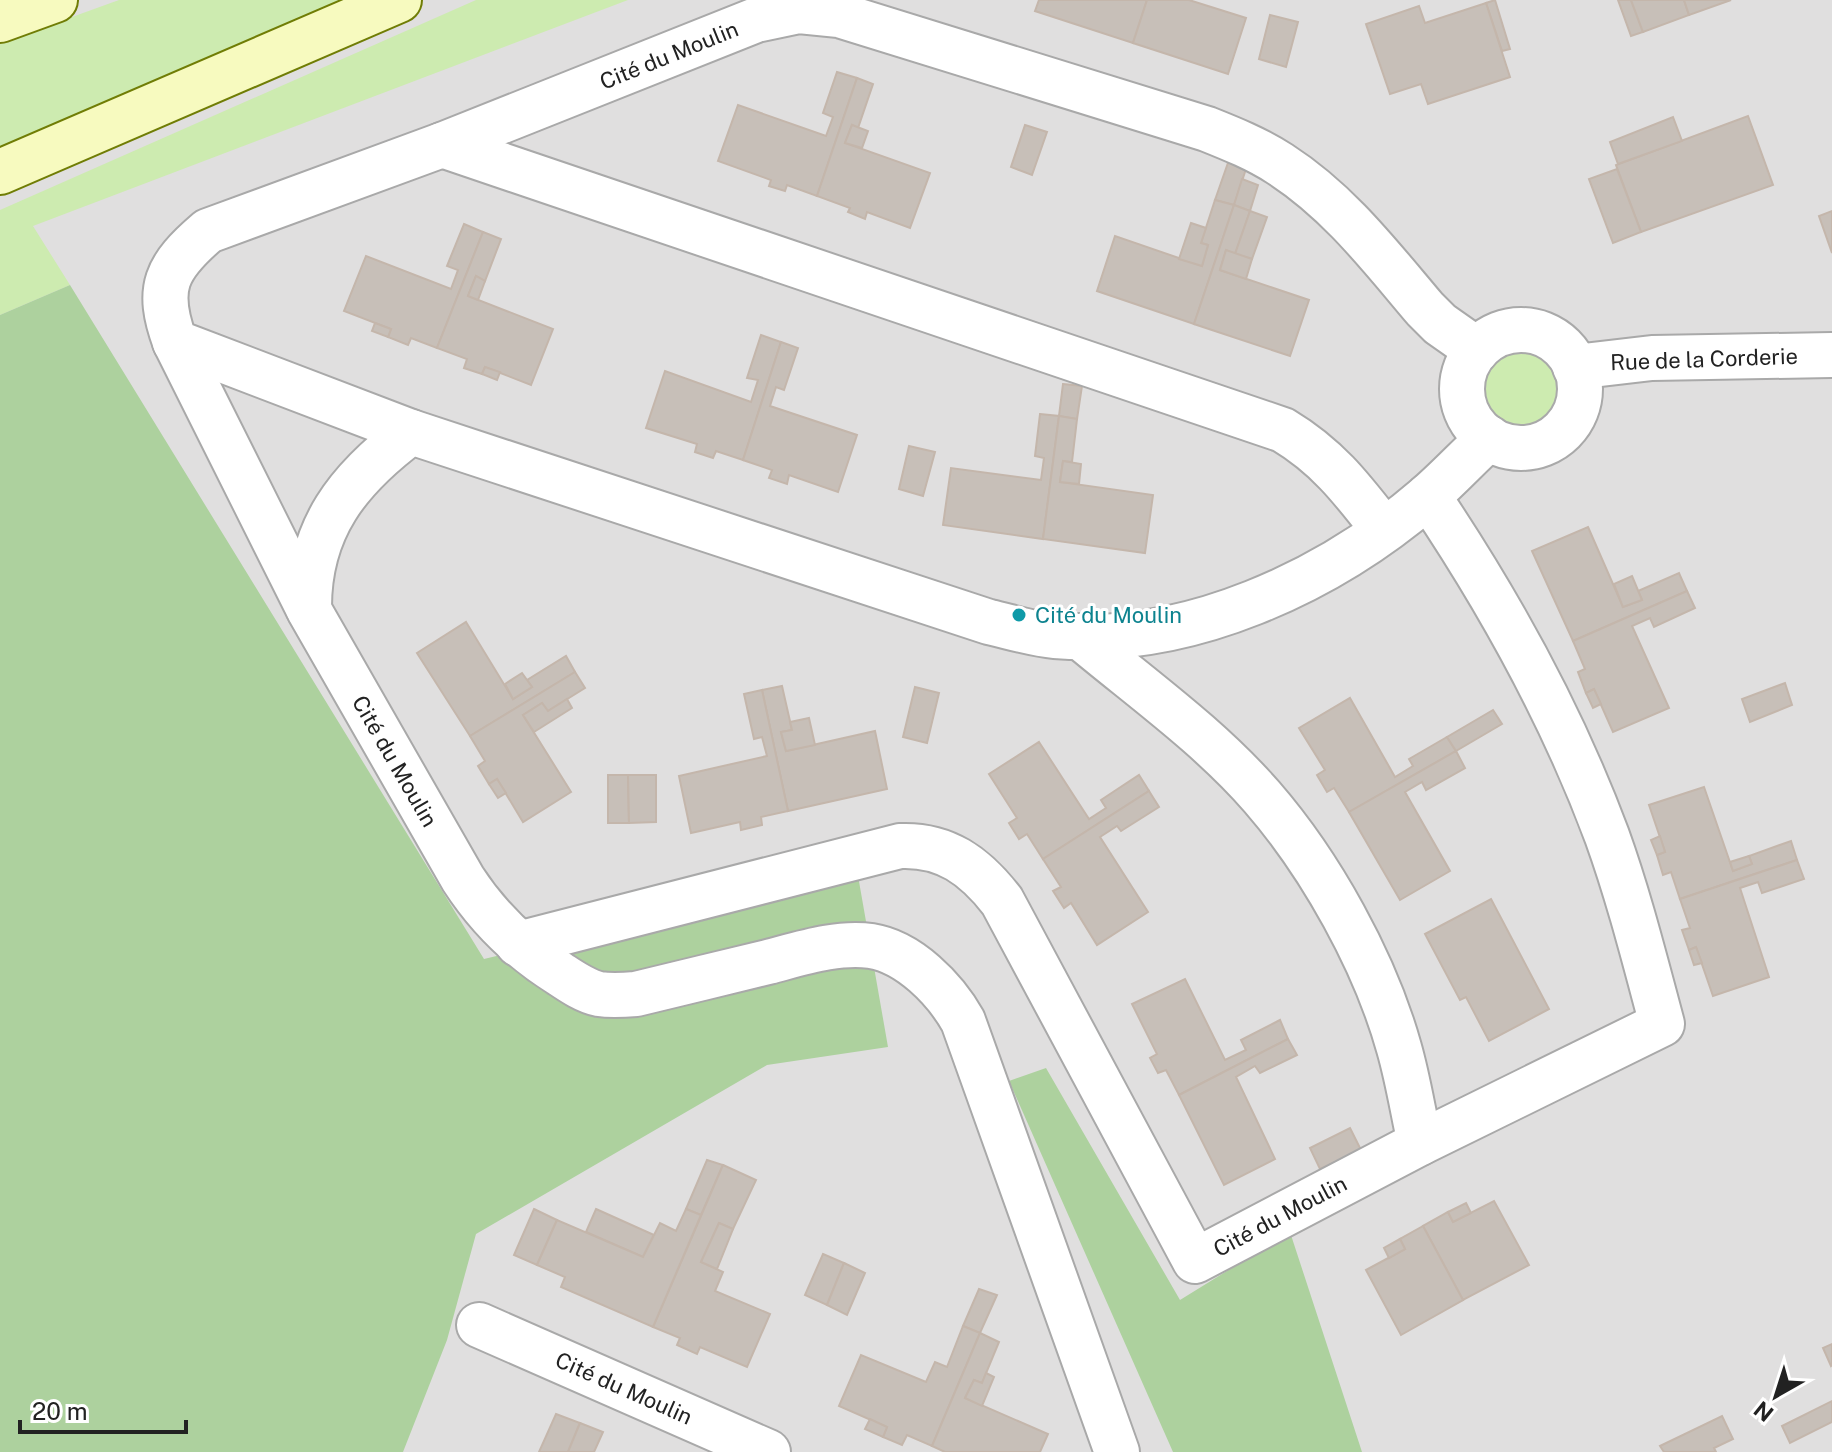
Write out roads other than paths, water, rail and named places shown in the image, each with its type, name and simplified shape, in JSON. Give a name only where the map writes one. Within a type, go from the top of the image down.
[{"type":"street","points":[[0,20],[55,0]]},
{"type":"street","points":[[0,172],[399,0]]},
{"type":"street","name":"Cité du Moulin","points":[[1117,1452],[963,1021],[952,1002],[935,984],[892,953],[870,946],[818,950],[617,996],[596,993],[575,984],[518,944],[481,907],[463,879],[309,610],[175,342],[164,304],[165,289],[180,257],[208,231],[442,145],[756,20],[799,11],[839,15],[1207,129],[1246,145],[1278,162],[1335,206],[1425,309],[1440,324],[1477,350]]},
{"type":"street","points":[[442,145],[1283,430],[1320,454],[1338,471],[1384,530]]},
{"type":"street","points":[[1502,333],[1541,333],[1558,343],[1572,358],[1575,367],[1580,386],[1578,406],[1569,423],[1555,438],[1537,446],[1517,448],[1489,438],[1469,416],[1463,397],[1464,376],[1477,350],[1502,333]]},
{"type":"street","points":[[175,342],[411,432],[989,622],[1053,636],[1156,631],[1242,605],[1337,561],[1384,530],[1428,496],[1489,438]]},
{"type":"street","name":"Rue de la Corderie","points":[[1575,367],[1652,358],[1832,355]]},
{"type":"street","points":[[309,610],[312,563],[329,517],[369,468],[411,432]]},
{"type":"street","name":"Cité du Moulin","points":[[518,944],[900,846],[923,845],[943,852],[986,881],[1002,901],[1195,1261],[1420,1143],[1662,1024],[1607,838],[1566,740],[1494,597],[1428,496]]},
{"type":"street","points":[[1079,636],[1233,768],[1261,796],[1310,861],[1349,928],[1389,1018],[1399,1048],[1420,1143]]},
{"type":"street","name":"Cité du Moulin","points":[[479,1325],[768,1452]]},
{"type":"place","name":"Cité du Moulin","points":[[1019,615]]}]
